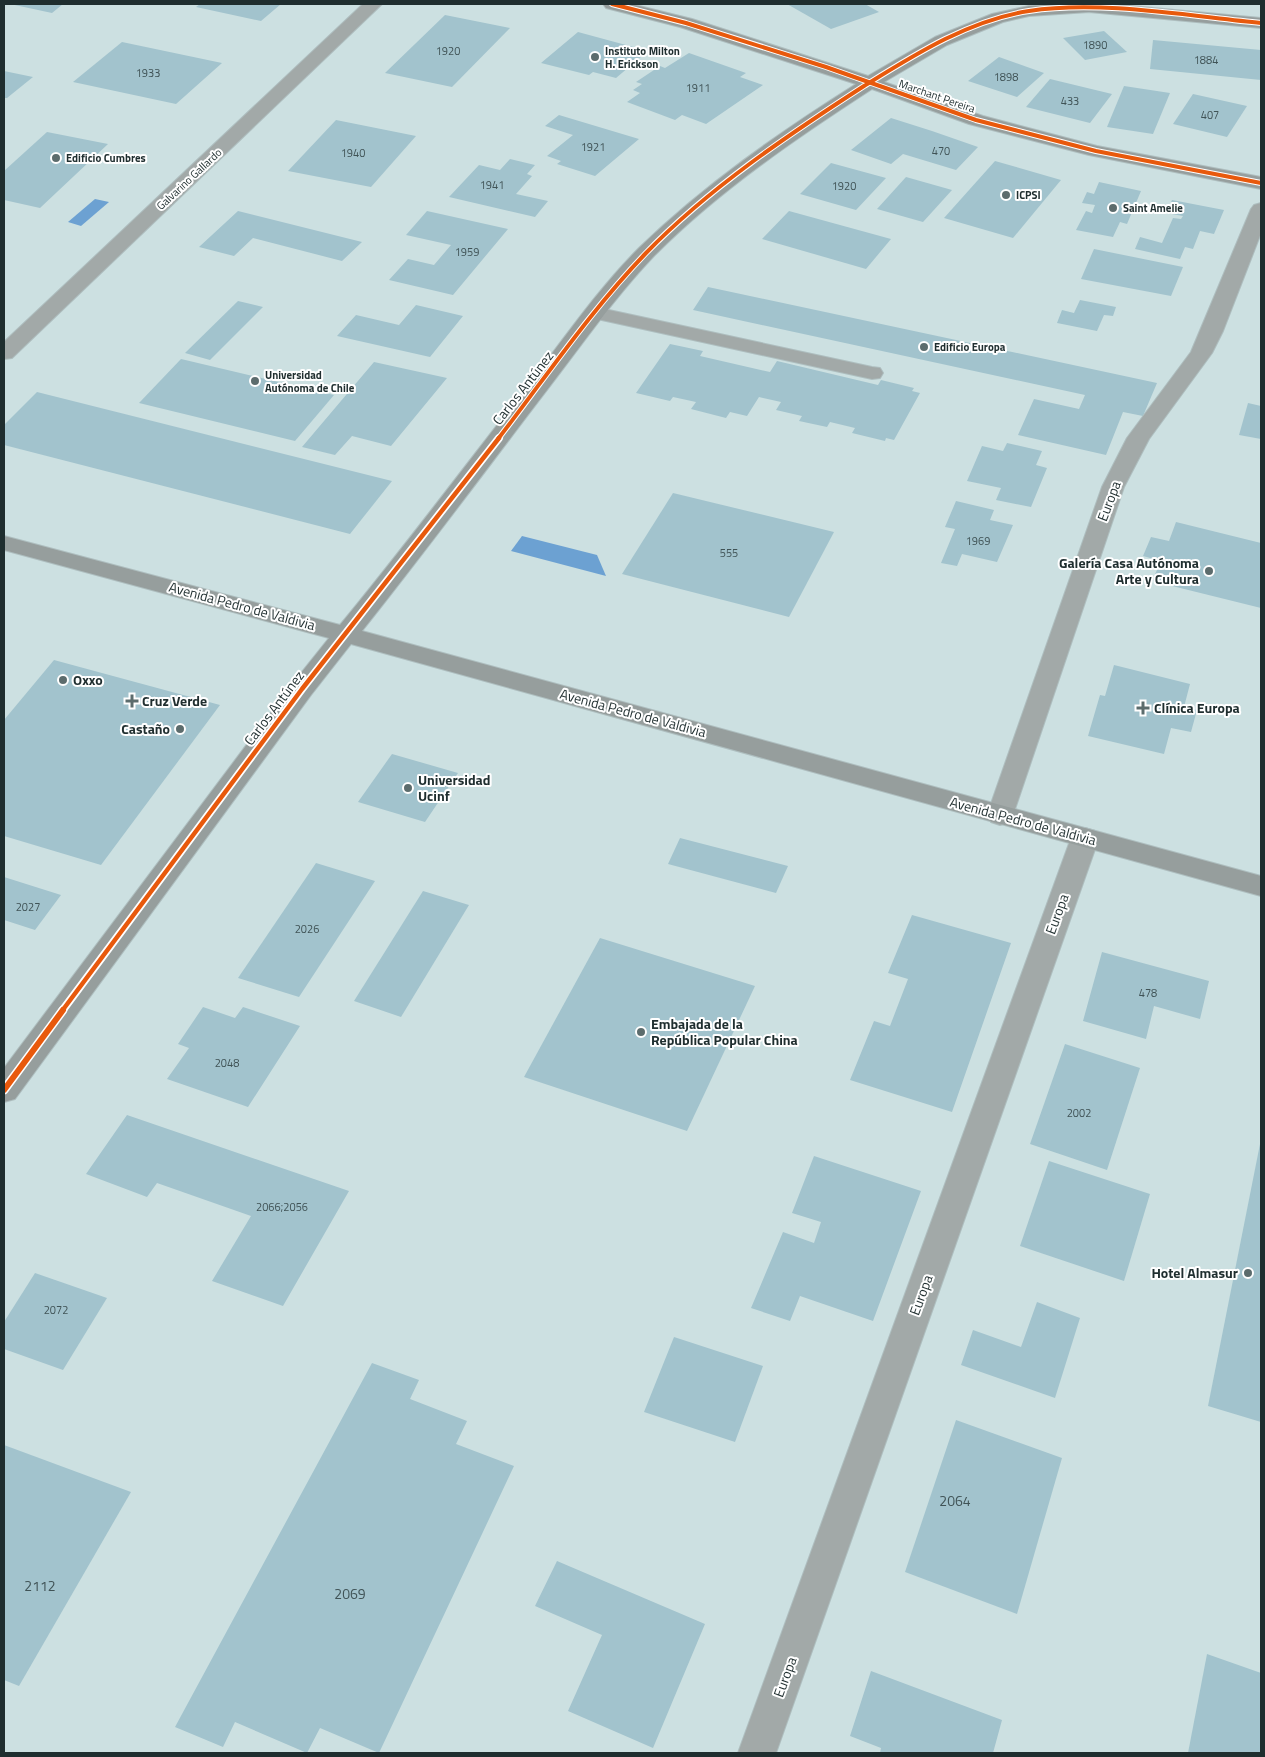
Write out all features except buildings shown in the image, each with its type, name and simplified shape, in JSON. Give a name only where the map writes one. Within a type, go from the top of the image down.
[{"type":"street","name":"Galvarino Gallardo","points":[[4,353],[373,4]]},
{"type":"street","name":"Marchant Pereira","points":[[612,4],[686,23],[826,67],[946,111],[1039,137],[1096,151],[1261,183]]},
{"type":"street","name":"Carlos Antúnez","points":[[4,1090],[302,689],[595,313],[645,254],[684,217],[731,179],[786,139],[870,83],[949,38],[998,18],[1059,7],[1120,8],[1261,23]]},
{"type":"street","name":"Europa","points":[[1000,815],[1113,487],[1138,438],[1201,353],[1212,332],[1261,209]]},
{"type":"street","points":[[595,313],[872,373]]},
{"type":"street","name":"Avenida Pedro de Valdivia","points":[[4,543],[346,634],[1261,886]]},
{"type":"street","name":"Europa","points":[[757,1753],[1085,838]]},
{"type":"water","points":[[95,199],[109,202],[81,226],[68,222]]},
{"type":"water","points":[[522,536],[597,555],[606,576],[511,551]]},
{"type":"cycle path","points":[[612,4],[686,23],[826,67],[976,120],[1096,151],[1261,183]]},
{"type":"cycle path","points":[[4,1090],[302,689],[384,587],[595,313],[645,254],[684,217],[731,179],[815,118],[887,72],[941,41],[998,18],[1029,11],[1089,7],[1261,23]]},
{"type":"place","name":"Instituto Milton H. Erickson","points":[[595,57]]},
{"type":"place","name":"Edificio Cumbres","points":[[56,158]]},
{"type":"place","name":"ICPSI","points":[[1006,195]]},
{"type":"place","name":"Saint Amelie","points":[[1113,208]]},
{"type":"place","name":"Edificio Europa","points":[[924,347]]},
{"type":"place","name":"Universidad Autónoma de Chile","points":[[255,381]]},
{"type":"place","name":"Galería Casa Autónoma Arte y Cultura","points":[[1209,571]]},
{"type":"place","name":"Oxxo","points":[[63,680]]},
{"type":"place","name":"Cruz Verde","points":[[132,701]]},
{"type":"place","name":"Clínica Europa","points":[[1143,708]]},
{"type":"place","name":"Castaño","points":[[180,729]]},
{"type":"place","name":"Universidad Ucinf","points":[[408,788]]},
{"type":"place","name":"Embajada de la República Popular China","points":[[641,1032]]},
{"type":"place","name":"Hotel Almasur","points":[[1248,1273]]}]
